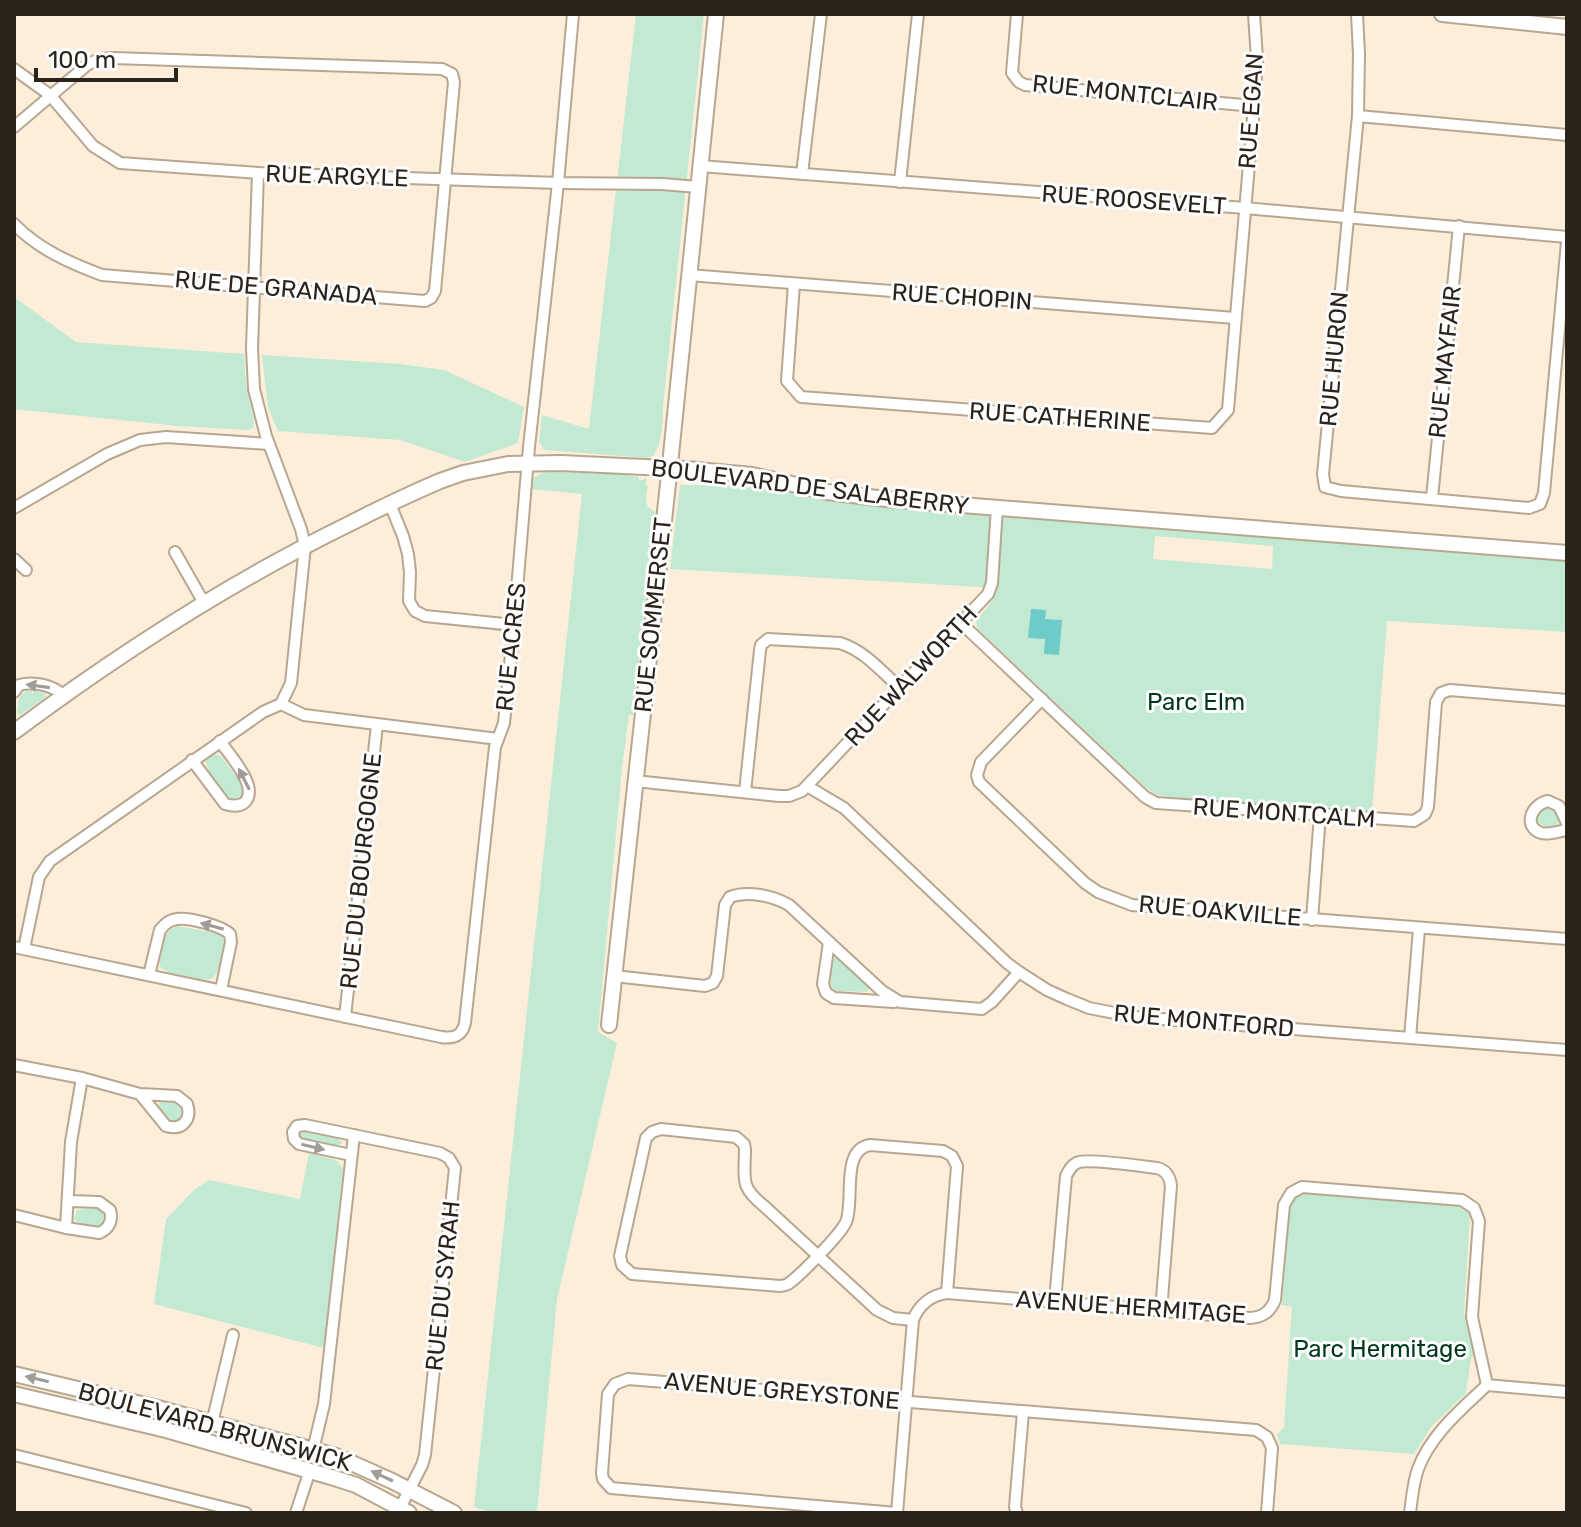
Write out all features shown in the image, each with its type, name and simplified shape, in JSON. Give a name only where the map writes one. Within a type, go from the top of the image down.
[{"type":"street","name":"RUE ACRES","points":[[19,948],[448,1038],[462,1032],[495,747],[504,723],[573,14]]},
{"type":"street","name":"RUE SOMMERSET","points":[[609,1025],[716,14]]},
{"type":"street","points":[[802,174],[821,14]]},
{"type":"street","points":[[900,182],[918,14]]},
{"type":"street","name":"RUE MONTCLAIR","points":[[1017,14],[1012,73],[1025,85],[1254,106]]},
{"type":"street","name":"RUE EGAN","points":[[1245,208],[1257,59],[1254,14]]},
{"type":"street","name":"RUE HURON","points":[[1357,14],[1358,116],[1323,484],[1341,491],[1529,508],[1540,504],[1544,493],[1567,239]]},
{"type":"street","points":[[1442,14],[1567,27]]},
{"type":"street","points":[[14,127],[87,65],[99,59],[442,69],[452,74],[454,82],[446,179]]},
{"type":"street","name":"RUE ARGYLE","points":[[14,69],[50,95],[93,146],[120,163],[258,173],[698,187]]},
{"type":"street","points":[[1358,116],[1567,135]]},
{"type":"street","name":"RUE ROOSEVELT","points":[[700,166],[1459,226],[1567,239]]},
{"type":"street","points":[[19,948],[39,877],[50,861],[192,760],[263,712],[281,704],[291,683],[305,546],[269,444],[254,389],[253,286],[258,173]]},
{"type":"street","name":"RUE DE GRANADA","points":[[14,224],[38,244],[70,263],[102,275],[425,301],[435,291],[446,179]]},
{"type":"street","name":"RUE CATHERINE","points":[[794,284],[787,381],[801,397],[1212,428],[1228,410],[1245,208]]},
{"type":"street","name":"RUE MAYFAIR","points":[[1432,498],[1459,226]]},
{"type":"street","name":"RUE CHOPIN","points":[[689,275],[1235,318]]},
{"type":"street","points":[[14,508],[107,454],[134,442],[166,437],[269,444]]},
{"type":"street","name":"BOULEVARD DE SALABERRY","points":[[15,731],[204,603],[305,546],[452,477],[527,462],[752,475],[845,495],[1567,553]]},
{"type":"street","points":[[390,504],[406,546],[410,572],[409,601],[415,611],[425,616],[514,625]]},
{"type":"street","name":"RUE WALWORTH","points":[[807,786],[984,599],[990,589],[997,508]]},
{"type":"street","points":[[175,552],[204,603]]},
{"type":"street","points":[[14,559],[26,570]]},
{"type":"street","name":"RUE MONTCALM","points":[[961,623],[1149,800],[1156,803],[1409,822],[1418,820],[1429,804],[1436,702],[1444,691],[1567,700]]},
{"type":"street","points":[[745,792],[760,650],[768,639],[850,646],[900,688]]},
{"type":"street","points":[[14,692],[19,685],[31,684],[50,687],[64,696]]},
{"type":"street","name":"RUE OAKVILLE","points":[[1042,699],[981,762],[977,775],[979,782],[1098,892],[1132,905],[1567,939]]},
{"type":"street","points":[[281,704],[304,715],[498,739]]},
{"type":"street","name":"RUE DU BOURGOGNE","points":[[345,1017],[377,725]]},
{"type":"street","points":[[192,760],[225,804],[234,806],[243,803],[249,795],[250,786],[220,741]]},
{"type":"street","points":[[635,781],[789,796],[807,786]]},
{"type":"street","name":"RUE MONTFORD","points":[[807,786],[844,808],[1007,963],[1057,995],[1089,1008],[1159,1019],[1567,1050]]},
{"type":"street","points":[[1567,823],[1559,806],[1548,801],[1538,804],[1532,813],[1533,824],[1540,832],[1567,830]]},
{"type":"street","points":[[1312,920],[1320,815]]},
{"type":"street","points":[[614,976],[705,986],[713,983],[717,976],[725,905],[734,894],[781,900],[797,911],[882,991],[900,1002]]},
{"type":"street","points":[[149,975],[160,930],[174,919],[185,919],[223,928],[230,934],[221,990]]},
{"type":"street","points":[[1410,1038],[1419,929]]},
{"type":"street","points":[[829,942],[823,984],[834,998],[982,1009],[1019,972]]},
{"type":"street","points":[[14,1065],[82,1078],[140,1094],[177,1096],[187,1104],[187,1121],[177,1127],[166,1126],[140,1094]]},
{"type":"street","points":[[66,1228],[71,1142],[82,1078]]},
{"type":"street","name":"RUE DU SYRAH","points":[[351,1155],[299,1144],[293,1136],[295,1128],[300,1124],[440,1153],[449,1158],[455,1168],[426,1450],[404,1510]]},
{"type":"street","points":[[897,1513],[913,1320],[926,1302],[947,1293],[957,1166],[952,1156],[943,1151],[870,1145],[859,1149],[853,1159],[847,1220],[842,1229],[817,1255],[791,1282],[780,1286],[628,1272],[620,1256],[646,1138],[661,1129],[736,1137],[745,1149],[744,1177],[750,1194],[817,1255],[877,1310],[895,1319],[913,1320]]},
{"type":"street","points":[[313,1450],[324,1404],[354,1135]]},
{"type":"street","points":[[1055,1301],[1068,1171],[1073,1165],[1085,1162],[1157,1168],[1168,1176],[1171,1186],[1161,1311]]},
{"type":"street","name":"AVENUE HERMITAGE","points":[[947,1293],[1260,1317],[1269,1311],[1275,1300],[1284,1205],[1296,1189],[1462,1200],[1474,1208],[1479,1221],[1472,1317],[1487,1385]]},
{"type":"street","points":[[14,1215],[99,1233],[107,1228],[111,1220],[110,1210],[99,1202],[69,1201]]},
{"type":"street","points":[[212,1423],[233,1335]]},
{"type":"street","name":"BOULEVARD BRUNSWICK","points":[[14,1374],[138,1403],[346,1460],[454,1513]]},
{"type":"street","name":"AVENUE GREYSTONE","points":[[897,1513],[611,1488],[602,1473],[608,1394],[615,1384],[628,1379],[1260,1432],[1270,1440],[1272,1448],[1267,1513]]},
{"type":"street","points":[[1410,1513],[1417,1471],[1429,1447],[1449,1421],[1487,1385],[1567,1392]]},
{"type":"street","name":"BOULEVARD BRUNSWICK","points":[[14,1394],[143,1424],[310,1470],[356,1485],[404,1510]]},
{"type":"street","points":[[1017,1513],[1023,1412]]},
{"type":"street","points":[[14,1455],[246,1513]]},
{"type":"street","points":[[296,1513],[310,1470]]},
{"type":"green space","points":[[636,14],[704,14],[660,439],[653,456],[647,458],[544,450],[539,442],[542,415],[589,429]]},
{"type":"green space","points":[[14,297],[76,342],[244,354],[253,428],[178,426],[14,409]]},
{"type":"green space","points":[[262,355],[444,370],[524,407],[518,443],[465,462],[400,440],[278,431],[268,407]]},
{"type":"green space","points":[[544,472],[628,474],[639,477],[639,480],[646,477],[647,504],[655,511],[633,715],[629,715],[622,768],[598,1032],[617,1043],[557,1299],[537,1513],[493,1513],[474,1507],[582,494],[532,489],[534,478]]},
{"type":"green space","name":"Parc Elm","points":[[680,485],[770,486],[837,501],[1567,560],[1567,632],[1387,621],[1372,812],[1155,794],[979,630],[976,621],[998,588],[670,569]],"holes":[[[1155,536],[1273,546],[1272,569],[1153,559]]]},
{"type":"green space","points":[[27,691],[44,693],[46,697],[20,715],[17,713],[19,700]]},
{"type":"green space","points":[[212,754],[221,756],[242,785],[242,794],[238,798],[228,796],[212,777],[206,761]]},
{"type":"green space","points":[[1547,807],[1553,808],[1559,822],[1545,827],[1537,818],[1539,812]]},
{"type":"green space","points":[[176,926],[218,933],[223,937],[220,963],[212,978],[198,979],[161,968],[161,944],[167,933]]},
{"type":"green space","points":[[835,956],[867,986],[867,992],[833,989],[831,972]]},
{"type":"green space","points":[[160,1102],[179,1105],[183,1110],[181,1118],[169,1120],[158,1107]]},
{"type":"green space","points":[[304,1131],[338,1138],[342,1143],[337,1146],[303,1139],[299,1135]]},
{"type":"green space","points":[[309,1153],[336,1160],[343,1169],[324,1348],[154,1304],[166,1219],[195,1189],[209,1180],[300,1199]]},
{"type":"green space","name":"Parc Hermitage","points":[[1302,1193],[1459,1206],[1470,1215],[1464,1313],[1473,1357],[1466,1393],[1432,1426],[1414,1454],[1280,1444],[1277,1435],[1284,1427],[1292,1307],[1282,1305],[1290,1207],[1295,1197]]},
{"type":"green space","points":[[100,1209],[104,1216],[100,1226],[86,1226],[74,1219],[77,1210]]},
{"type":"water","points":[[1031,609],[1046,610],[1045,619],[1062,620],[1059,655],[1044,654],[1045,639],[1028,638]]}]
